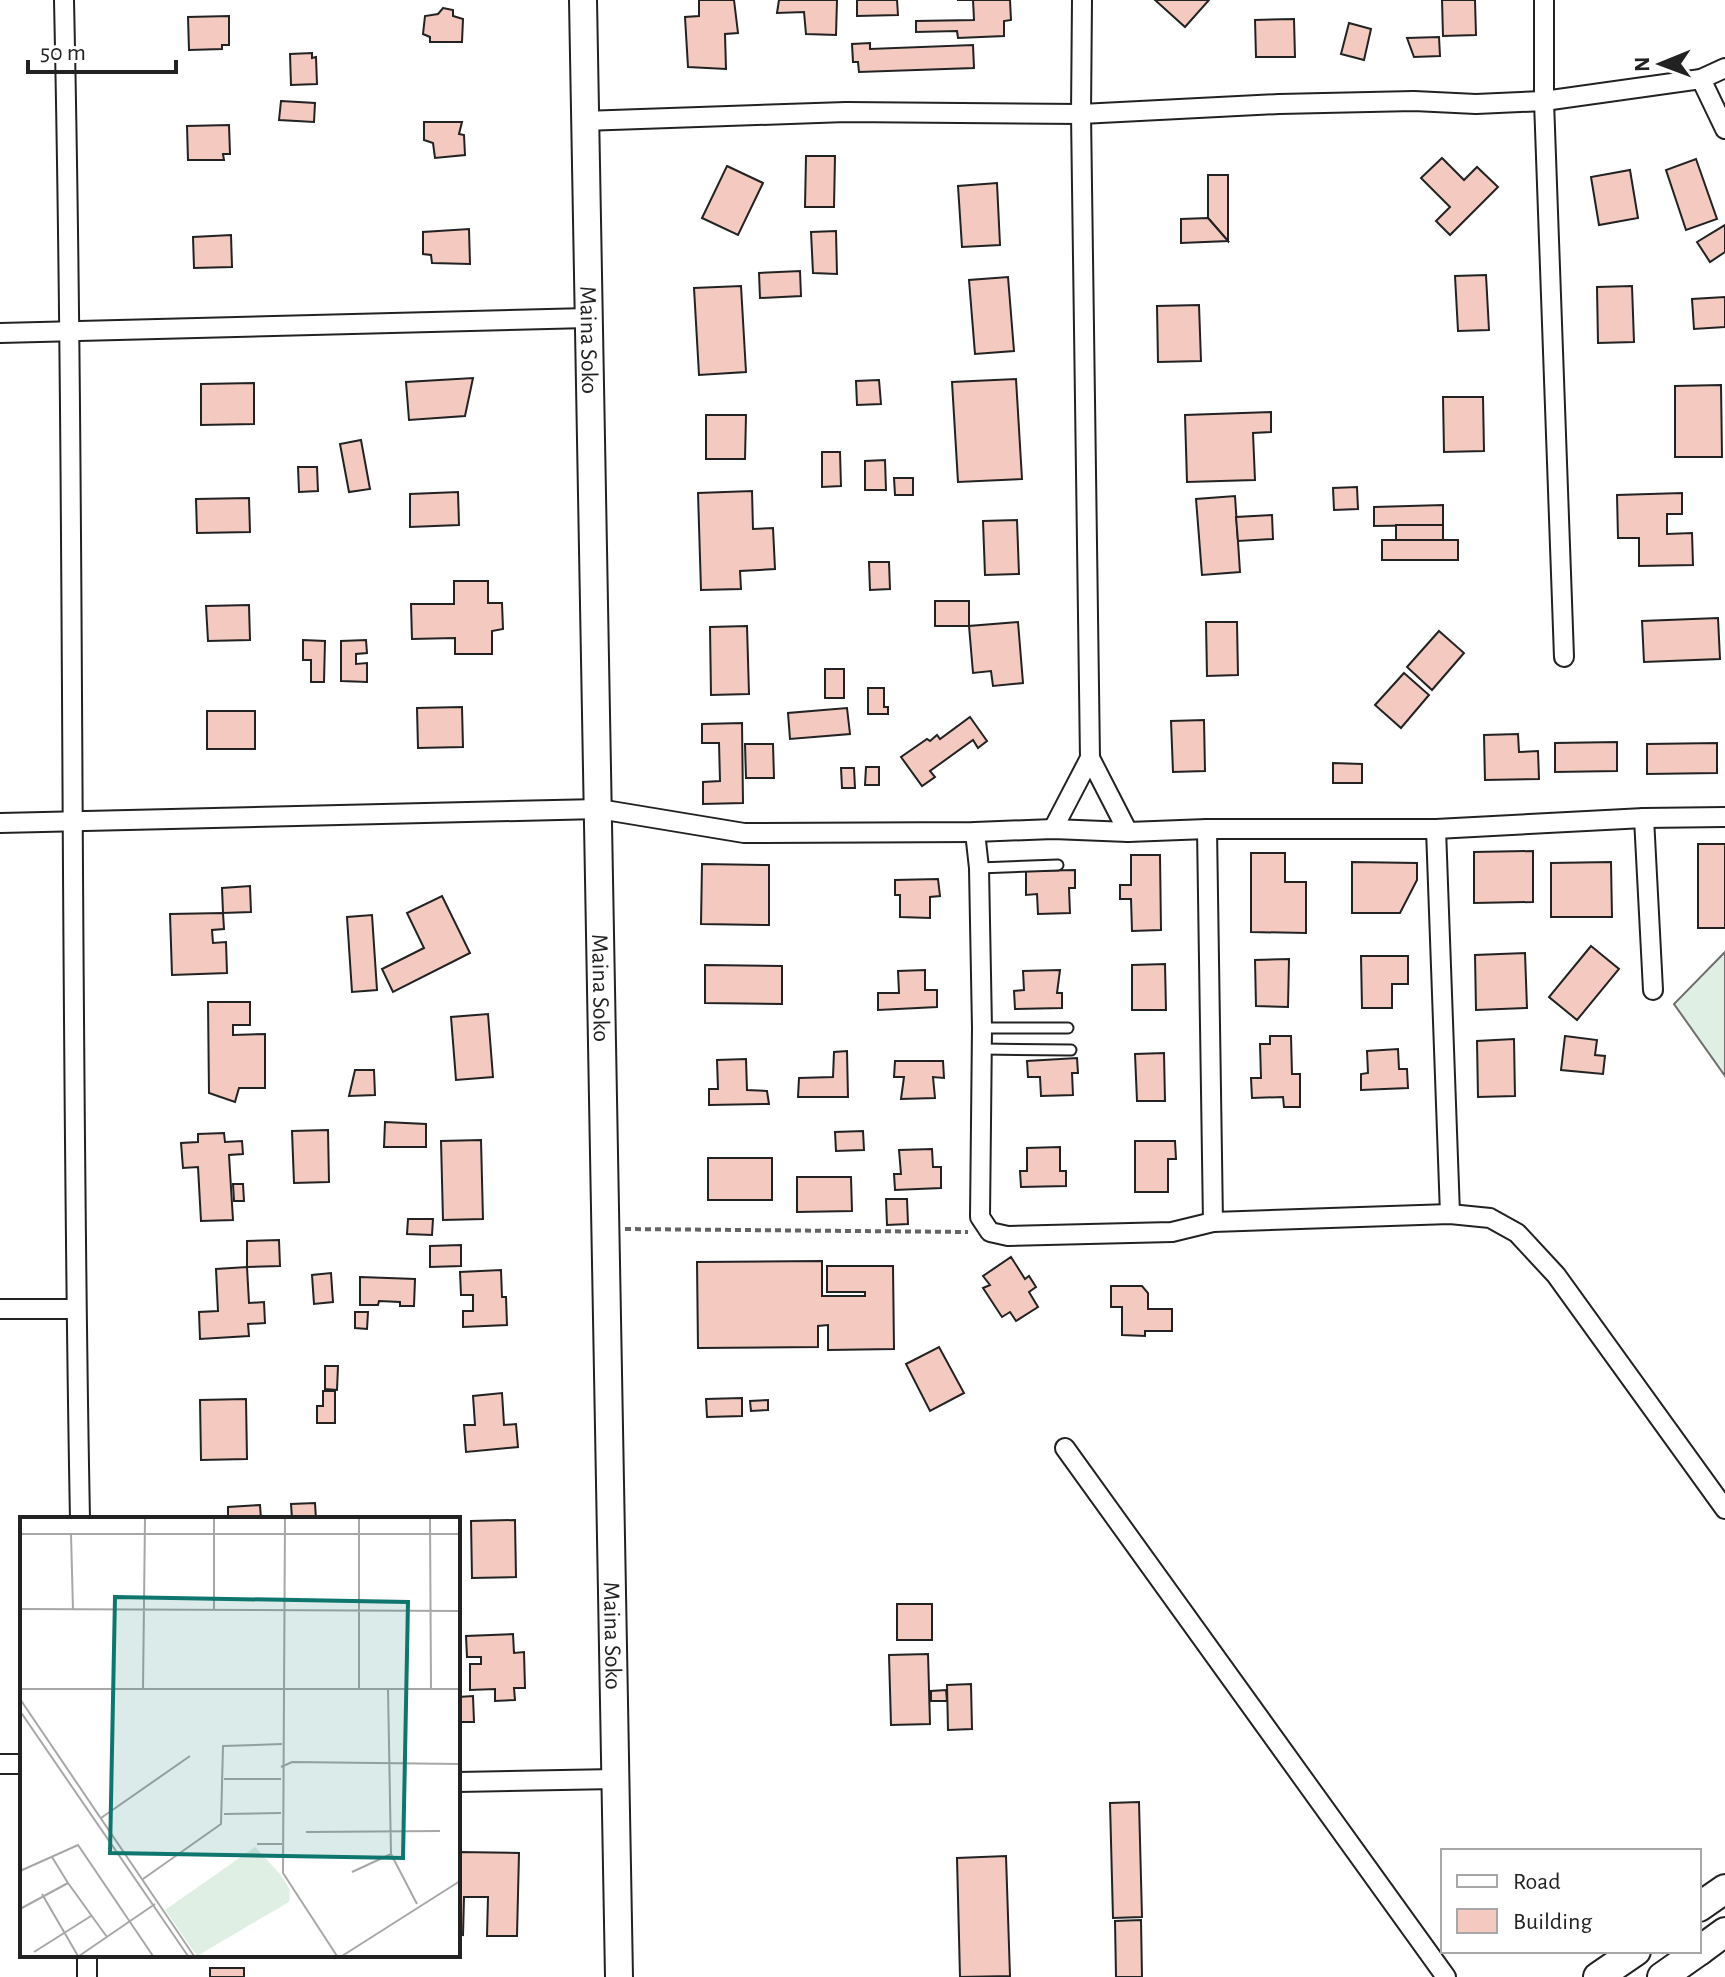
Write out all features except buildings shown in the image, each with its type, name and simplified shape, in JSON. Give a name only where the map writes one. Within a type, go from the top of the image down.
[{"type":"main road","points":[[1701,1906],[1725,1889]]},
{"type":"main road","points":[[1701,1950],[1725,1932]]},
{"type":"main road","points":[[1598,1977],[1633,1953]]},
{"type":"main road","points":[[1662,1977],[1696,1953]]},
{"type":"street","points":[[64,0],[71,332],[80,1517]]},
{"type":"street","name":"Maina Soko","points":[[583,0],[619,1977]]},
{"type":"street","points":[[1082,0],[1090,758],[1128,832]]},
{"type":"street","points":[[1544,0],[1544,101],[1564,657]]},
{"type":"street","points":[[583,121],[846,112],[1081,114],[1279,104],[1544,101],[1701,79],[1725,68]]},
{"type":"street","points":[[1701,79],[1725,129]]},
{"type":"street","points":[[0,333],[588,318]]},
{"type":"street","points":[[1053,829],[1090,758]]},
{"type":"street","points":[[0,823],[599,809],[744,833],[1053,829],[1128,832],[1436,829],[1725,817]]},
{"type":"street","points":[[1644,818],[1653,990]]},
{"type":"street","points":[[1207,829],[1213,1222]]},
{"type":"street","points":[[1436,829],[1450,1214]]},
{"type":"street","points":[[975,832],[979,868],[982,1028],[980,1217],[990,1232],[1008,1236],[1129,1234],[1172,1232],[1213,1222],[1450,1214],[1490,1218],[1517,1233],[1556,1275],[1725,1509]]},
{"type":"street","points":[[0,1309],[76,1309]]},
{"type":"street","points":[[1065,1448],[1446,1977]]},
{"type":"street","points":[[460,1782],[615,1779]]},
{"type":"lane","points":[[979,868],[1058,865]]},
{"type":"lane","points":[[982,1028],[1068,1028]]},
{"type":"lane","points":[[982,1049],[1071,1050]]},
{"type":"path","points":[[605,1229],[990,1232]]},
{"type":"green space","points":[[1725,952],[1725,1076],[1674,1004]]}]
